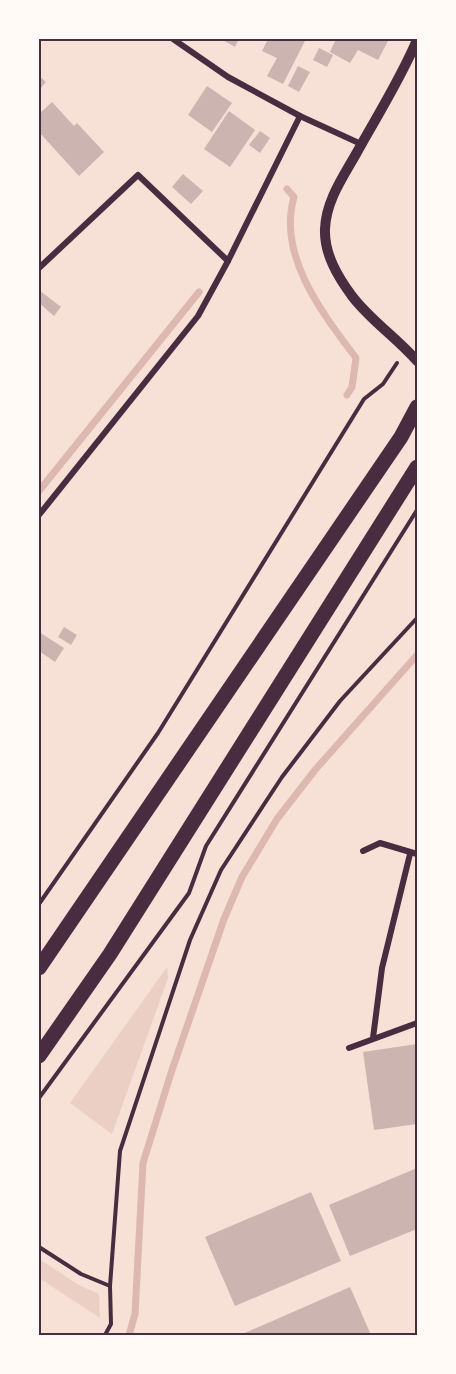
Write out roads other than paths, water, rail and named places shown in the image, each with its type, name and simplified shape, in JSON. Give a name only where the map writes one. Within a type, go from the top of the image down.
[{"type":"main road","points":[[39,968],[401,437],[417,407]]},
{"type":"main road","points":[[39,1056],[110,954],[417,467]]},
{"type":"street","points":[[173,39],[228,77],[300,116],[361,144]]},
{"type":"street","points":[[417,40],[340,180],[326,218],[326,245],[336,272],[354,298],[417,361]]},
{"type":"street","points":[[39,515],[198,316],[300,116]]},
{"type":"street","points":[[39,268],[138,175],[228,261]]},
{"type":"street","points":[[363,851],[380,843],[414,854],[382,968],[373,1038]]},
{"type":"street","points":[[349,1048],[417,1023]]},
{"type":"waterway","points":[[287,189],[294,197],[290,219],[297,262],[317,303],[356,358],[352,387],[347,395]]},
{"type":"waterway","points":[[39,491],[199,292]]},
{"type":"waterway","points":[[129,1335],[135,1314],[143,1163],[224,919],[242,877],[277,819],[315,770],[417,655]]}]
